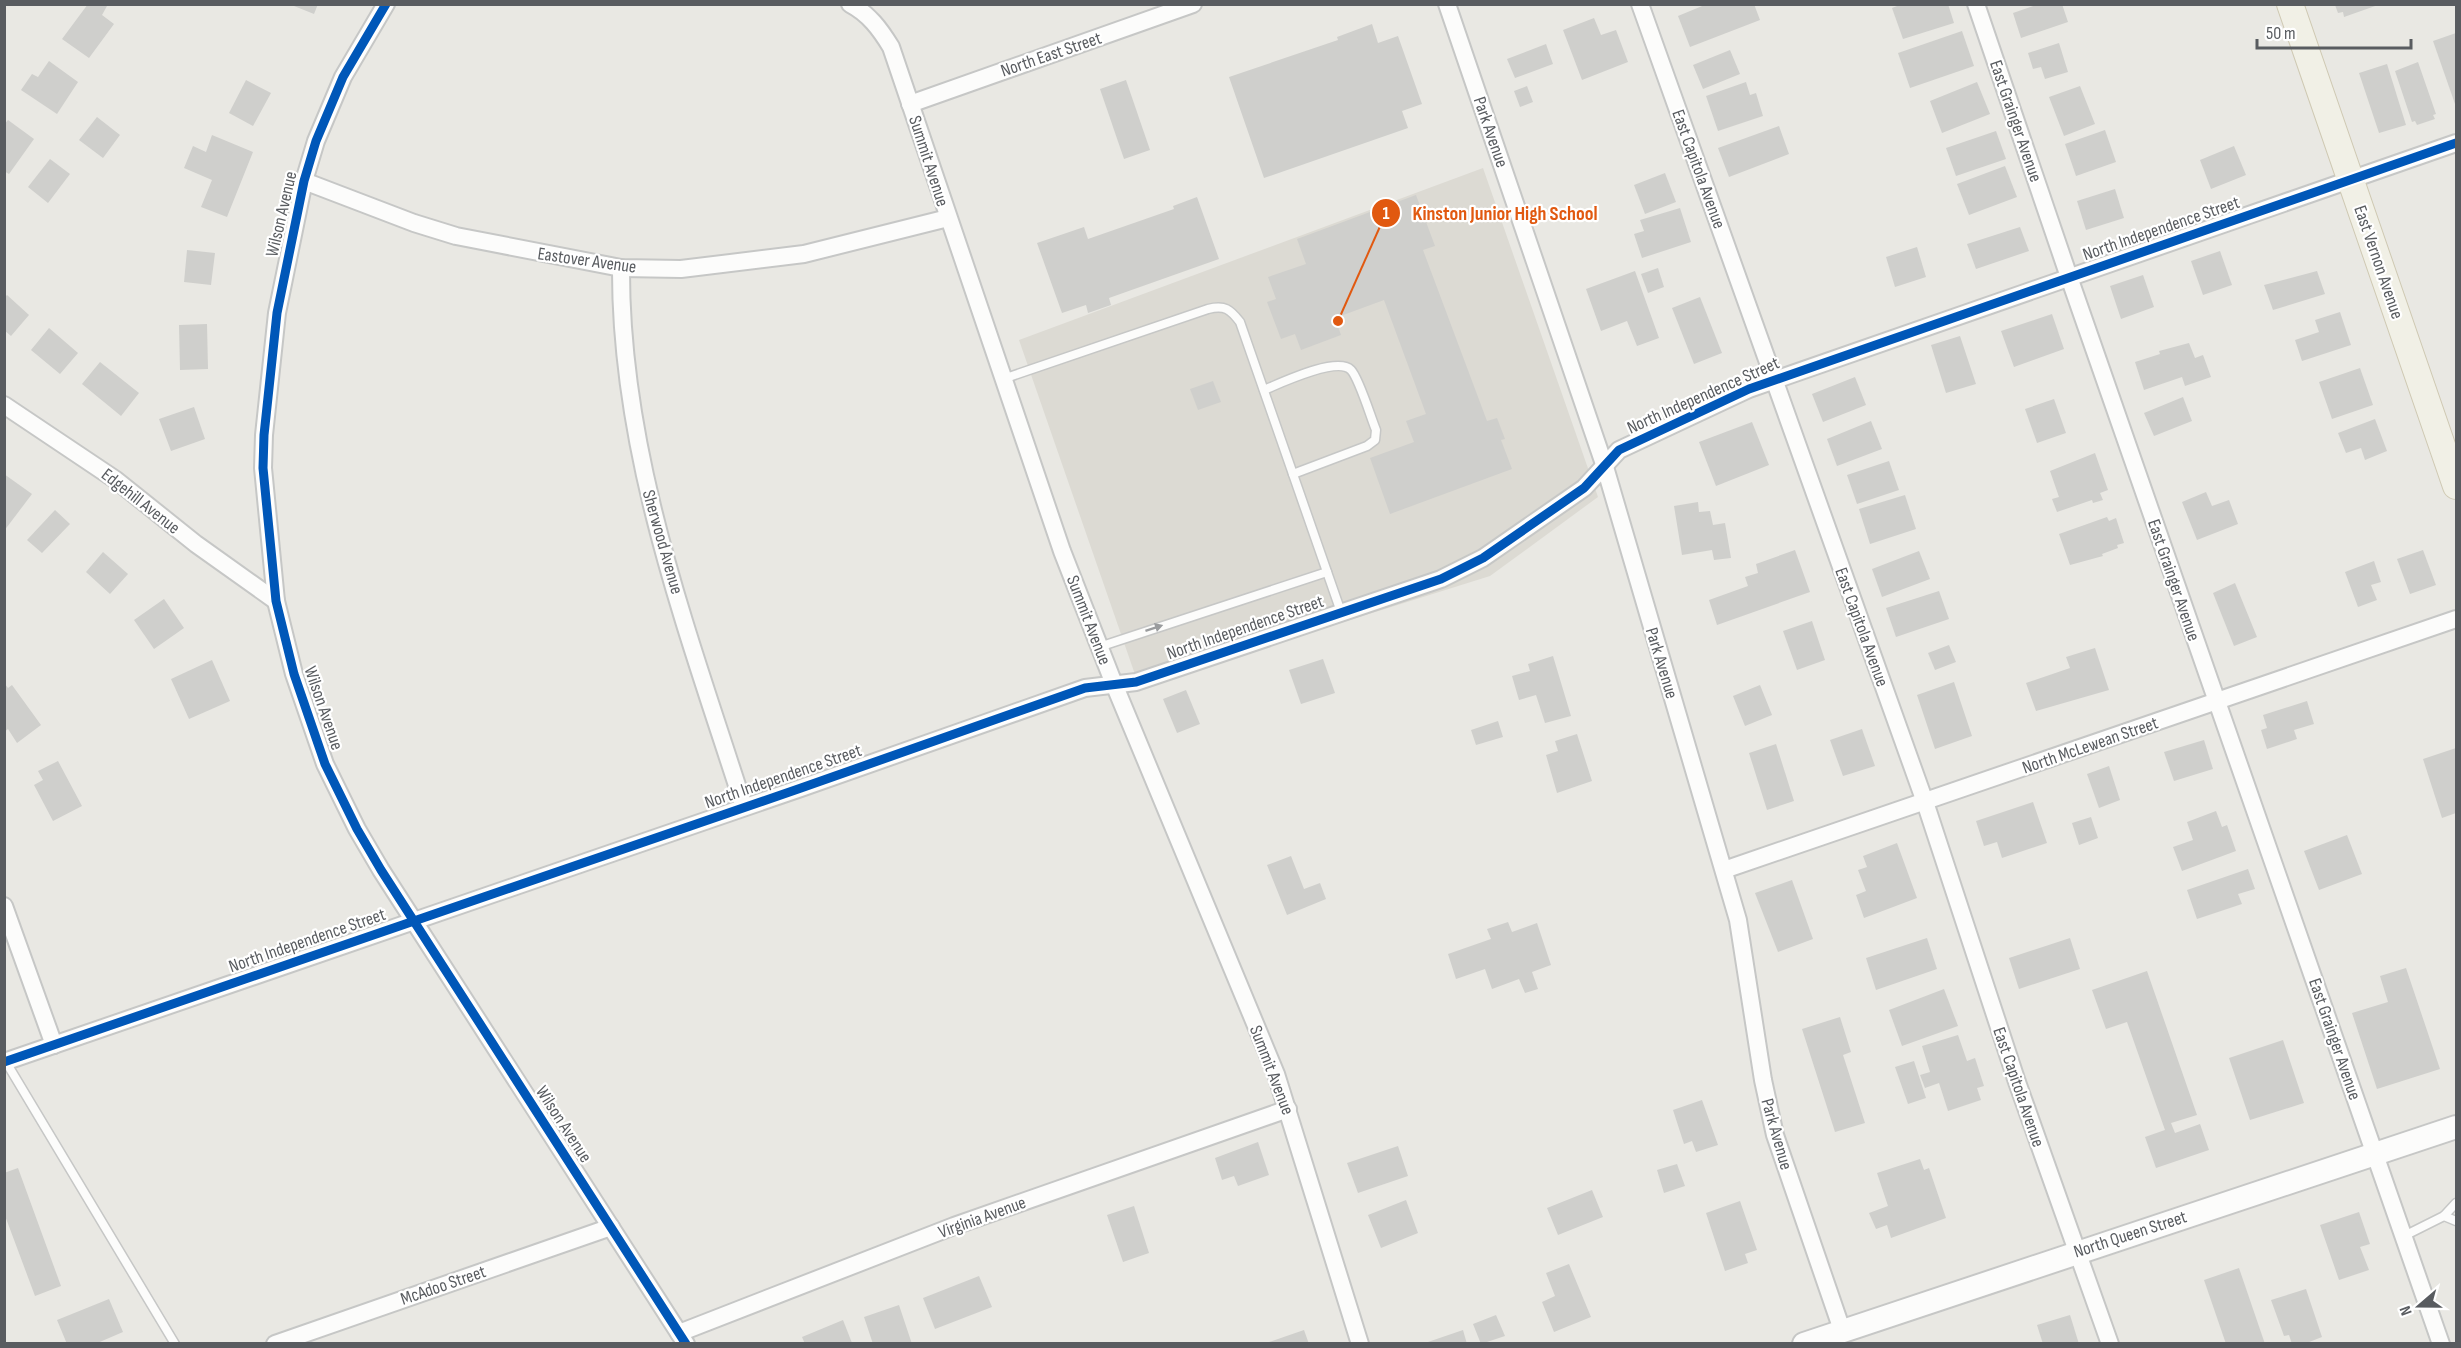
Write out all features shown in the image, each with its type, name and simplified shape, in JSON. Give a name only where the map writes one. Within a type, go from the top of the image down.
[{"type":"main road","name":"East Vernon Avenue","points":[[2290,4],[2455,475]]},
{"type":"main road","name":"North Queen Street","points":[[1804,1344],[2077,1251],[2457,1127]]},
{"type":"street","name":"Wilson Avenue","points":[[386,4],[343,76],[316,141],[304,181],[277,314],[264,435],[263,468],[276,601],[294,674],[325,764],[357,829],[682,1338]]},
{"type":"street","name":"Summit Avenue","points":[[850,4],[879,27],[891,46],[1062,551],[1114,684],[1276,1074],[1360,1344]]},
{"type":"street","name":"North East Street","points":[[910,104],[1193,4]]},
{"type":"street","name":"Park Avenue","points":[[1447,4],[1605,467],[1738,920],[1763,1080],[1773,1126],[1842,1330]]},
{"type":"street","name":"East Capitola Avenue","points":[[1640,4],[1925,802],[2017,1082],[2110,1344]]},
{"type":"street","name":"East Grainger Avenue","points":[[1976,4],[2441,1344]]},
{"type":"street","name":"North Independence Street","points":[[5,1062],[1085,688],[1136,682],[1441,579],[1483,558],[1584,488],[1619,450],[1749,389],[2457,143]]},
{"type":"street","name":"Eastover Avenue","points":[[304,181],[456,236],[621,268],[681,269],[804,254],[948,218]]},
{"type":"street","name":"Sherwood Avenue","points":[[621,268],[621,304],[631,400],[644,477],[697,660],[744,807]]},
{"type":"street","name":"Edgehill Avenue","points":[[4,405],[116,480],[196,544],[276,601]]},
{"type":"street","name":"North McLewean Street","points":[[1724,870],[2457,619]]},
{"type":"street","points":[[4,906],[54,1045]]},
{"type":"street","name":"Virginia Avenue","points":[[682,1338],[954,1226],[1288,1109]]},
{"type":"street","name":"McAdoo Street","points":[[275,1344],[304,1339],[611,1227]]},
{"type":"lane","points":[[1003,379],[1219,307],[1230,310],[1240,322],[1341,612]]},
{"type":"lane","points":[[1263,390],[1340,364],[1353,372],[1376,430],[1376,440],[1367,446],[1293,474]]},
{"type":"lane","points":[[1099,647],[1327,572]]},
{"type":"lane","points":[[5,1062],[175,1344]]},
{"type":"lane","points":[[2404,1236],[2444,1216],[2457,1203]]},
{"type":"lane","points":[[2444,1216],[2457,1221]]},
{"type":"shaded area","points":[[1483,168],[1598,497],[1490,576],[1139,686],[1019,340]]},
{"type":"building","points":[[88,4],[105,4],[107,6],[102,15],[114,24],[89,58],[62,39]]},
{"type":"building","points":[[289,4],[318,4],[314,14]]},
{"type":"building","points":[[1707,4],[1754,4],[1760,20],[1690,47],[1678,16]]},
{"type":"building","points":[[1902,4],[1948,4],[1954,23],[1903,39],[1892,8]]},
{"type":"building","points":[[2039,4],[2062,4],[2068,22],[2021,38],[2013,13]]},
{"type":"building","points":[[2335,5],[2378,5],[2344,17],[2343,12],[2338,13]]},
{"type":"building","points":[[1594,18],[1601,35],[1616,30],[1628,62],[1582,80],[1563,30]]},
{"type":"building","points":[[1372,24],[1378,43],[1398,36],[1422,104],[1402,111],[1408,128],[1264,178],[1229,77],[1338,40],[1337,37]]},
{"type":"building","points":[[1962,31],[1974,66],[1910,88],[1898,53]]},
{"type":"building","points":[[2456,33],[2456,104],[2455,104],[2433,41]]},
{"type":"building","points":[[2059,43],[2068,72],[2045,79],[2041,67],[2033,69],[2028,53]]},
{"type":"building","points":[[1546,44],[1553,64],[1515,78],[1507,59]]},
{"type":"building","points":[[1730,50],[1740,74],[1703,89],[1693,65]]},
{"type":"building","points":[[49,61],[78,82],[57,114],[21,90],[32,74],[38,77]]},
{"type":"building","points":[[2418,62],[2436,114],[2433,115],[2435,119],[2417,125],[2415,121],[2412,122],[2395,71]]},
{"type":"building","points":[[2387,64],[2406,125],[2379,133],[2359,73]]},
{"type":"building","points":[[246,80],[271,93],[253,126],[229,113]]},
{"type":"building","points":[[1126,80],[1150,150],[1124,159],[1100,89]]},
{"type":"building","points":[[1746,82],[1750,95],[1756,93],[1763,116],[1718,131],[1706,96]]},
{"type":"building","points":[[1977,82],[1990,114],[1942,133],[1930,101]]},
{"type":"building","points":[[1527,86],[1533,102],[1520,107],[1514,91]]},
{"type":"building","points":[[2080,86],[2095,124],[2064,136],[2049,97]]},
{"type":"building","points":[[97,117],[120,135],[103,158],[79,140]]},
{"type":"building","points":[[8,120],[34,139],[9,174],[4,171],[4,125]]},
{"type":"building","points":[[1779,126],[1789,154],[1729,177],[1718,148]]},
{"type":"building","points":[[2105,130],[2116,162],[2076,176],[2065,144]]},
{"type":"building","points":[[1996,131],[2006,159],[1956,176],[1946,148]]},
{"type":"building","points":[[212,135],[253,152],[227,217],[201,207],[212,180],[184,168],[193,146],[206,152]]},
{"type":"building","points":[[2234,146],[2246,175],[2211,189],[2200,160]]},
{"type":"building","points":[[50,159],[70,174],[48,203],[28,187]]},
{"type":"building","points":[[2005,166],[2017,197],[1969,215],[1957,184]]},
{"type":"building","points":[[1665,173],[1676,202],[1645,214],[1634,185]]},
{"type":"building","points":[[2115,189],[2124,218],[2086,230],[2077,201]]},
{"type":"building","points":[[1416,195],[1435,246],[1423,250],[1487,421],[1497,418],[1505,439],[1501,440],[1512,469],[1390,514],[1370,458],[1414,442],[1406,421],[1426,414],[1384,300],[1335,318],[1341,335],[1301,350],[1295,334],[1281,339],[1267,302],[1276,299],[1268,277],[1306,264],[1297,239]]},
{"type":"building","points":[[1197,197],[1219,259],[1109,298],[1111,305],[1088,313],[1086,305],[1062,313],[1037,243],[1084,227],[1088,239],[1174,209],[1173,206]]},
{"type":"building","points":[[1680,208],[1691,242],[1642,258],[1634,234],[1644,231],[1640,220]]},
{"type":"building","points":[[2020,227],[2029,251],[1976,269],[1967,244]]},
{"type":"building","points":[[1917,247],[1926,277],[1895,287],[1886,257]]},
{"type":"building","points":[[187,250],[215,253],[211,285],[184,282]]},
{"type":"building","points":[[2220,251],[2232,285],[2203,295],[2191,261]]},
{"type":"building","points":[[1658,268],[1664,287],[1648,293],[1641,274]]},
{"type":"building","points":[[1635,271],[1659,338],[1637,346],[1627,321],[1601,331],[1586,289]]},
{"type":"building","points":[[2317,271],[2325,294],[2273,310],[2264,285]]},
{"type":"building","points":[[2143,275],[2154,307],[2121,319],[2110,286]]},
{"type":"building","points":[[7,295],[29,315],[11,336],[4,330],[4,298]]},
{"type":"building","points":[[1700,297],[1722,353],[1694,364],[1672,308]]},
{"type":"building","points":[[2340,312],[2351,345],[2302,361],[2295,340],[2319,332],[2315,320]]},
{"type":"building","points":[[2052,314],[2064,349],[2014,367],[2001,331]]},
{"type":"building","points":[[207,324],[208,369],[180,370],[179,325]]},
{"type":"building","points":[[49,328],[78,353],[60,374],[31,350]]},
{"type":"building","points":[[1960,336],[1976,384],[1946,393],[1931,345]]},
{"type":"building","points":[[2189,343],[2195,358],[2203,355],[2211,377],[2185,386],[2182,377],[2144,390],[2135,362],[2160,354],[2159,351]]},
{"type":"building","points":[[100,362],[139,393],[121,416],[82,384]]},
{"type":"building","points":[[2360,368],[2373,405],[2332,419],[2319,382]]},
{"type":"building","points":[[1855,377],[1866,405],[1823,422],[1812,394]]},
{"type":"building","points":[[1213,381],[1221,402],[1198,410],[1190,389]]},
{"type":"building","points":[[2183,397],[2192,421],[2154,436],[2144,413]]},
{"type":"building","points":[[2054,399],[2066,433],[2037,443],[2025,409]]},
{"type":"building","points":[[194,407],[205,439],[171,451],[159,419]]},
{"type":"building","points":[[2375,419],[2387,451],[2365,460],[2361,448],[2346,453],[2338,433]]},
{"type":"building","points":[[1871,421],[1882,449],[1837,466],[1827,439]]},
{"type":"building","points":[[1752,422],[1769,465],[1716,486],[1699,442]]},
{"type":"building","points":[[2095,453],[2108,490],[2100,493],[2103,500],[2093,503],[2092,500],[2057,512],[2052,499],[2059,497],[2050,471]]},
{"type":"building","points":[[1889,461],[1899,490],[1857,504],[1847,475]]},
{"type":"building","points":[[4,474],[32,494],[4,531]]},
{"type":"building","points":[[2206,492],[2212,506],[2229,500],[2238,524],[2197,540],[2182,502]]},
{"type":"building","points":[[1905,495],[1916,529],[1870,544],[1859,509]]},
{"type":"building","points":[[1698,502],[1699,512],[1710,511],[1713,525],[1725,523],[1731,558],[1714,560],[1712,550],[1682,555],[1674,506]]},
{"type":"building","points":[[55,510],[70,524],[42,553],[27,540]]},
{"type":"building","points":[[2107,517],[2109,521],[2116,518],[2124,543],[2102,554],[2103,556],[2070,565],[2059,534]]},
{"type":"building","points":[[1795,550],[1810,592],[1717,625],[1709,600],[1748,586],[1745,577],[1758,573],[1756,564]]},
{"type":"building","points":[[2423,550],[2436,585],[2410,594],[2397,559]]},
{"type":"building","points":[[1919,551],[1930,579],[1882,597],[1872,569]]},
{"type":"building","points":[[103,552],[128,574],[110,594],[86,572]]},
{"type":"building","points":[[2374,561],[2381,582],[2371,585],[2377,600],[2358,607],[2345,572]]},
{"type":"building","points":[[2235,583],[2257,637],[2234,646],[2213,593]]},
{"type":"building","points":[[1939,591],[1949,619],[1896,637],[1886,608]]},
{"type":"building","points":[[164,599],[184,628],[154,649],[134,620]]},
{"type":"building","points":[[1812,621],[1825,660],[1797,670],[1783,631]]},
{"type":"building","points":[[1949,645],[1956,662],[1935,670],[1928,653]]},
{"type":"building","points":[[2095,648],[2109,690],[2036,711],[2026,683],[2070,668],[2066,657]]},
{"type":"building","points":[[1553,656],[1571,716],[1545,723],[1536,695],[1519,700],[1512,676],[1530,671],[1528,664]]},
{"type":"building","points":[[1323,659],[1335,693],[1301,704],[1289,670]]},
{"type":"building","points":[[212,660],[230,701],[189,719],[171,679]]},
{"type":"building","points":[[1954,682],[1972,736],[1935,749],[1917,695]]},
{"type":"building","points":[[4,683],[8,688],[12,685],[41,725],[17,743],[8,729],[4,732]]},
{"type":"building","points":[[1760,685],[1772,715],[1745,726],[1733,696]]},
{"type":"building","points":[[1186,690],[1200,724],[1177,733],[1163,699]]},
{"type":"building","points":[[2307,701],[2314,724],[2294,730],[2297,739],[2267,749],[2261,730],[2267,728],[2263,715]]},
{"type":"building","points":[[1498,721],[1503,737],[1476,745],[1471,730]]},
{"type":"building","points":[[1862,729],[1875,766],[1843,776],[1830,740]]},
{"type":"building","points":[[1577,734],[1592,781],[1557,793],[1546,755],[1558,751],[1555,741]]},
{"type":"building","points":[[2204,740],[2213,769],[2174,781],[2164,752]]},
{"type":"building","points":[[1776,744],[1794,801],[1767,810],[1749,753]]},
{"type":"building","points":[[2456,748],[2456,813],[2442,818],[2423,759]]},
{"type":"building","points":[[58,761],[82,806],[53,821],[34,785],[43,780],[38,771]]},
{"type":"building","points":[[2109,766],[2120,800],[2099,808],[2087,774]]},
{"type":"building","points":[[2033,802],[2047,843],[2002,858],[1997,842],[1984,846],[1976,821]]},
{"type":"building","points":[[2216,811],[2222,827],[2227,825],[2236,851],[2182,871],[2173,847],[2193,840],[2187,822]]},
{"type":"building","points":[[2091,817],[2098,838],[2079,845],[2072,823]]},
{"type":"building","points":[[2347,835],[2362,874],[2319,890],[2304,851]]},
{"type":"building","points":[[1897,843],[1917,898],[1864,918],[1856,895],[1866,891],[1858,870],[1867,867],[1863,856]]},
{"type":"building","points":[[1291,856],[1304,889],[1320,883],[1326,899],[1287,915],[1267,865]]},
{"type":"building","points":[[2248,869],[2255,889],[2238,894],[2242,904],[2197,919],[2187,890]]},
{"type":"building","points":[[1792,880],[1813,939],[1778,952],[1755,893]]},
{"type":"building","points":[[1508,922],[1512,932],[1537,923],[1551,965],[1532,972],[1538,989],[1525,993],[1519,979],[1492,989],[1485,969],[1456,979],[1448,954],[1491,939],[1487,929]]},
{"type":"building","points":[[1927,938],[1937,969],[1876,990],[1866,958]]},
{"type":"building","points":[[2070,938],[2080,969],[2019,989],[2009,958]]},
{"type":"building","points":[[2406,968],[2440,1069],[2377,1089],[2352,1013],[2388,1002],[2380,976]]},
{"type":"building","points":[[2147,971],[2197,1115],[2171,1123],[2175,1133],[2200,1124],[2209,1150],[2156,1168],[2145,1137],[2165,1130],[2127,1022],[2106,1029],[2092,990]]},
{"type":"building","points":[[1944,989],[1958,1026],[1902,1046],[1889,1010]]},
{"type":"building","points":[[1840,1017],[1851,1052],[1843,1055],[1865,1123],[1835,1132],[1802,1029]]},
{"type":"building","points":[[1958,1035],[1967,1061],[1975,1058],[1984,1086],[1977,1088],[1981,1100],[1948,1111],[1939,1083],[1925,1088],[1920,1075],[1930,1072],[1922,1046]]},
{"type":"building","points":[[2283,1040],[2304,1103],[2250,1120],[2229,1058]]},
{"type":"building","points":[[1914,1061],[1926,1098],[1908,1104],[1895,1067]]},
{"type":"building","points":[[1702,1100],[1718,1145],[1696,1152],[1692,1141],[1684,1144],[1673,1110]]},
{"type":"building","points":[[1258,1142],[1269,1175],[1238,1186],[1234,1176],[1222,1180],[1215,1158]]},
{"type":"building","points":[[1398,1146],[1408,1176],[1358,1193],[1347,1163]]},
{"type":"building","points":[[1920,1159],[1924,1170],[1929,1168],[1946,1218],[1891,1238],[1887,1225],[1876,1229],[1869,1213],[1888,1206],[1877,1173]]},
{"type":"building","points":[[1677,1164],[1685,1186],[1664,1193],[1657,1170]]},
{"type":"building","points":[[18,1168],[61,1286],[35,1296],[4,1213],[4,1184],[6,1183],[4,1173]]},
{"type":"building","points":[[1592,1190],[1603,1217],[1558,1235],[1547,1208]]},
{"type":"building","points":[[1406,1200],[1418,1233],[1381,1248],[1368,1215]]},
{"type":"building","points":[[1740,1201],[1757,1250],[1745,1254],[1748,1263],[1725,1271],[1706,1213]]},
{"type":"building","points":[[1134,1206],[1149,1253],[1123,1262],[1107,1215]]},
{"type":"building","points":[[2359,1212],[2370,1244],[2360,1247],[2369,1270],[2339,1280],[2320,1225]]},
{"type":"building","points":[[1569,1264],[1591,1317],[1554,1332],[1542,1302],[1555,1296],[1546,1273]]},
{"type":"building","points":[[2239,1268],[2265,1344],[2226,1344],[2204,1280]]},
{"type":"building","points":[[979,1276],[992,1307],[935,1329],[923,1298]]},
{"type":"building","points":[[2306,1289],[2322,1337],[2304,1344],[2292,1344],[2289,1335],[2284,1336],[2271,1300]]},
{"type":"building","points":[[109,1299],[123,1332],[95,1344],[67,1344],[57,1320]]},
{"type":"building","points":[[899,1305],[912,1344],[873,1344],[864,1317]]},
{"type":"building","points":[[1496,1315],[1505,1336],[1481,1344],[1473,1324]]},
{"type":"building","points":[[2070,1315],[2079,1344],[2043,1344],[2037,1325]]},
{"type":"building","points":[[843,1320],[852,1343],[805,1344],[802,1337]]},
{"type":"building","points":[[1304,1330],[1309,1344],[1266,1344],[1266,1343]]},
{"type":"building","points":[[1463,1330],[1467,1344],[1425,1344],[1425,1343]]},
{"type":"cycle path","points":[[386,4],[343,77],[316,141],[304,181],[277,313],[264,435],[263,468],[276,601],[294,674],[325,764],[357,829],[381,870],[686,1344]]},
{"type":"cycle path","points":[[4,1062],[1085,688],[1136,682],[1441,579],[1483,558],[1584,488],[1619,450],[1749,389],[2456,143]]},
{"type":"place","name":"Kinston Junior High School","points":[[1338,321]]}]
